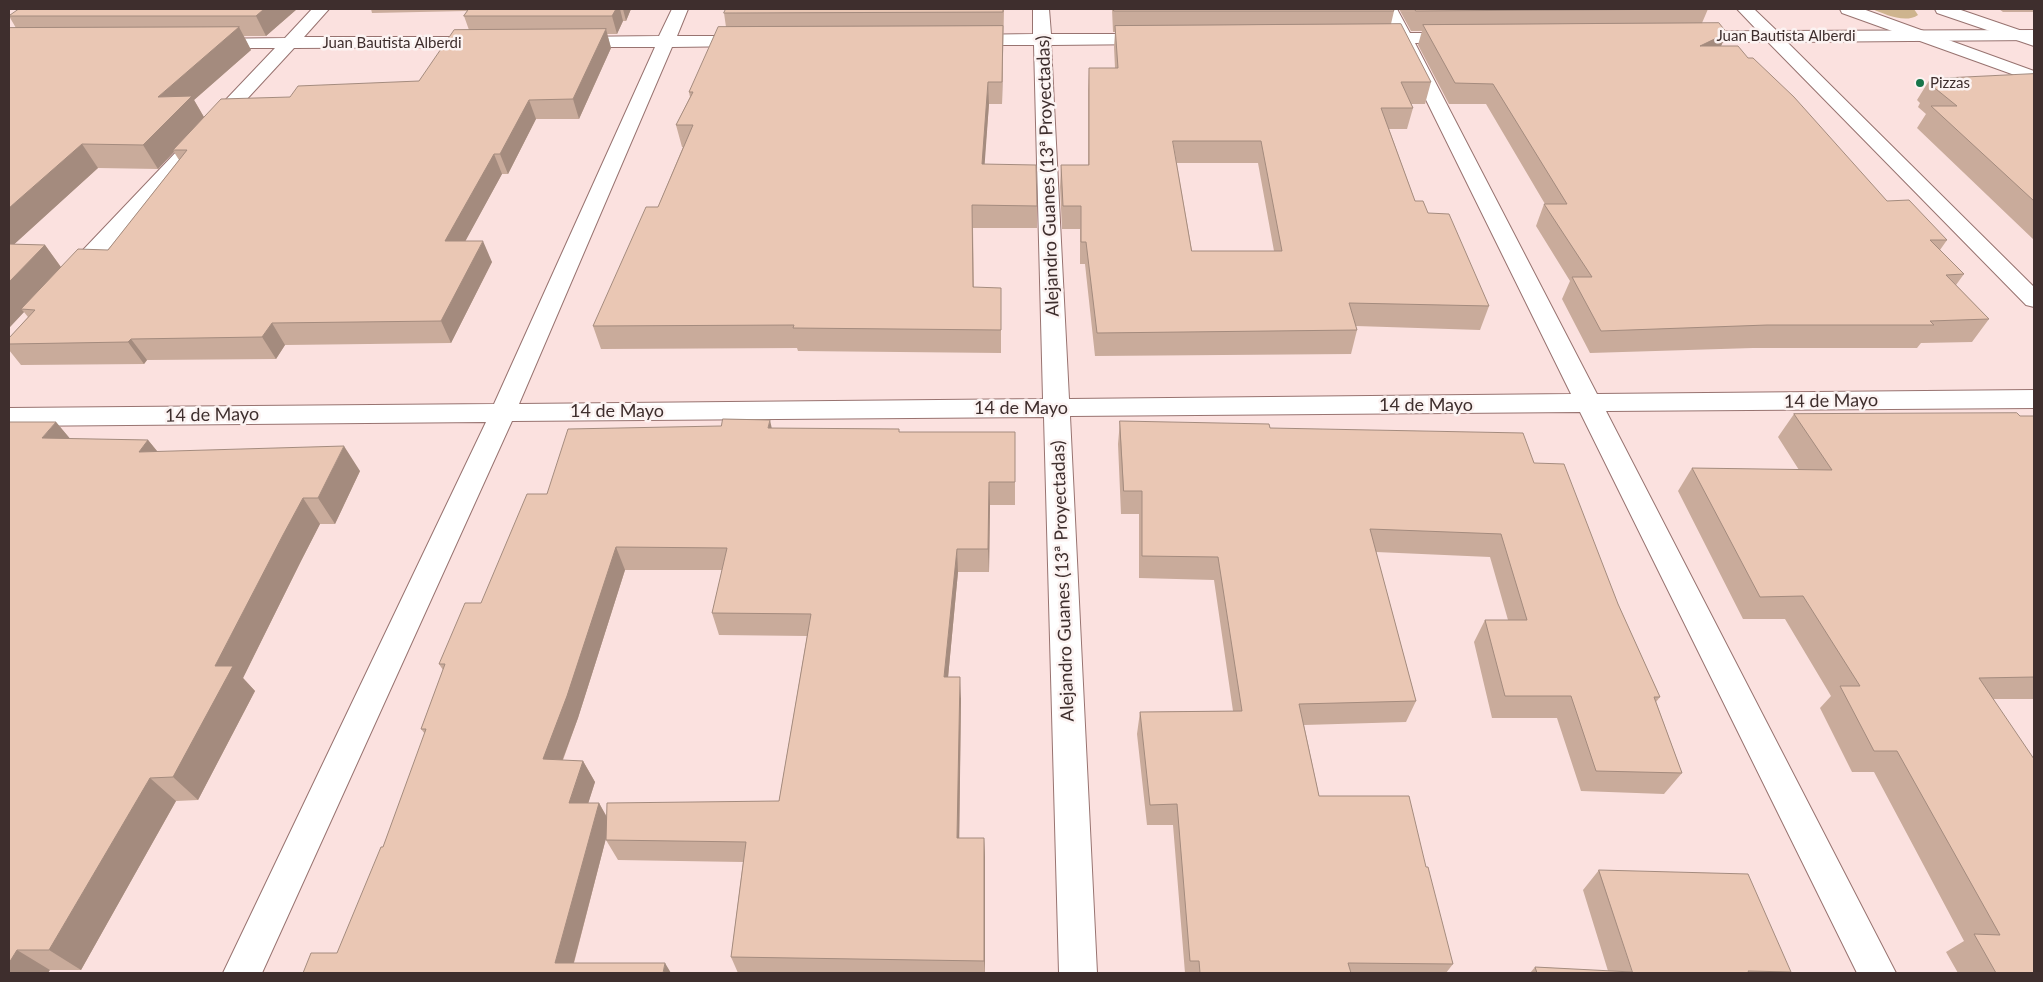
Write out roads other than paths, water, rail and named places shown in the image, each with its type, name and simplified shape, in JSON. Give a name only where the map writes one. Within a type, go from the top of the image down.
[{"type":"street","points":[[55,294],[321,9]]},
{"type":"street","points":[[242,973],[503,412],[680,9]]},
{"type":"street","name":"Alejandro Guanes (13ª Proyectadas)","points":[[1041,9],[1078,973]]},
{"type":"street","points":[[1389,9],[1877,973]]},
{"type":"street","points":[[1745,9],[2034,300]]},
{"type":"street","points":[[1848,9],[2034,77]]},
{"type":"street","points":[[1943,9],[2029,37]]},
{"type":"street","name":"Juan Bautista Alberdi","points":[[1673,37],[2029,37]]},
{"type":"street","points":[[1355,38],[1474,38]]},
{"type":"street","points":[[953,40],[1169,39]]},
{"type":"street","points":[[556,42],[765,41]]},
{"type":"street","name":"Juan Bautista Alberdi","points":[[198,43],[496,42]]},
{"type":"street","name":"14 de Mayo","points":[[9,417],[2034,399]]},
{"type":"place","name":"Pizzas","points":[[1920,83]]}]
